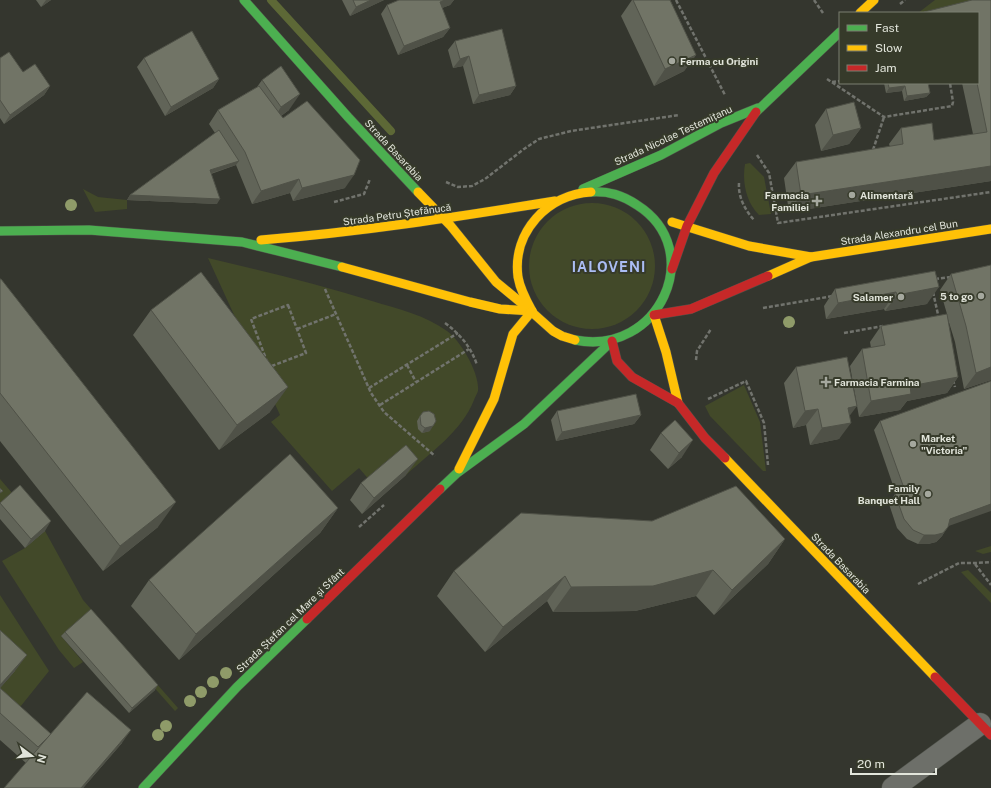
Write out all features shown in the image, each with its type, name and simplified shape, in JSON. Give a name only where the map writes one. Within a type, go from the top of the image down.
[{"type":"main road","name":"Strada Basarabia","points":[[244,0],[383,157],[444,219],[494,280],[532,311],[544,325],[559,335],[576,342],[594,344],[612,341],[635,332],[654,315],[665,296],[670,274],[670,253],[664,234],[652,217],[636,202],[617,193],[596,190],[574,192],[555,201],[538,214],[526,231],[519,251],[518,272],[522,293],[532,311]]},
{"type":"main road","points":[[861,12],[874,0]]},
{"type":"main road","name":"Strada Nicolae Testemițanu","points":[[670,274],[687,226],[714,173],[758,108],[839,33]]},
{"type":"main road","name":"Strada Nicolae Testemițanu","points":[[574,192],[661,155],[721,123],[758,108]]},
{"type":"main road","name":"Strada Petru Ștefănucă","points":[[242,242],[331,234],[444,219],[555,201]]},
{"type":"main road","name":"Strada Alexandru cel Bun","points":[[652,217],[687,226],[749,246],[811,257]]},
{"type":"main road","name":"Strada Alexandru cel Bun","points":[[654,315],[691,308],[811,257],[991,229]]},
{"type":"main road","name":"Strada Petru Ștefănucă","points":[[0,231],[89,230],[242,242],[329,263],[470,302],[500,309],[532,311]]},
{"type":"main road","name":"Strada Ștefan cel Mare și Sfânt","points":[[457,474],[494,399],[513,334],[532,311]]},
{"type":"main road","name":"Strada Basarabia","points":[[654,315],[666,352],[678,403]]},
{"type":"main road","name":"Strada Basarabia","points":[[612,341],[617,361],[632,377],[678,403],[705,438],[986,730]]},
{"type":"main road","name":"Strada Ștefan cel Mare și Sfânt","points":[[143,788],[237,687],[457,474],[524,424],[612,341]]},
{"type":"street","points":[[893,788],[986,730]]},
{"type":"path","points":[[676,0],[727,97],[719,100]]},
{"type":"path","points":[[814,0],[827,18]]},
{"type":"path","points":[[839,81],[832,82],[884,117],[952,106],[953,102],[950,84]]},
{"type":"path","points":[[444,182],[458,187],[472,186],[485,179],[539,139],[603,125],[650,120],[683,114]]},
{"type":"path","points":[[868,154],[874,150],[884,117]]},
{"type":"path","points":[[753,150],[769,173],[778,223]]},
{"type":"path","points":[[334,202],[364,194],[370,180],[370,175]]},
{"type":"path","points":[[739,182],[739,189],[745,209],[754,220],[759,221]]},
{"type":"path","points":[[772,223],[991,192]]},
{"type":"path","points":[[930,280],[952,277]]},
{"type":"path","points":[[324,287],[369,388],[384,412],[435,456]]},
{"type":"path","points":[[932,288],[941,324]]},
{"type":"path","points":[[757,309],[836,296]]},
{"type":"path","points":[[288,305],[297,329],[306,353],[269,367],[251,319],[288,305]]},
{"type":"path","points":[[297,329],[336,314]]},
{"type":"path","points":[[932,318],[939,317]]},
{"type":"path","points":[[444,322],[458,333],[469,349],[479,370]]},
{"type":"path","points":[[844,333],[888,325]]},
{"type":"path","points":[[697,351],[713,326]]},
{"type":"path","points":[[369,388],[458,333]]},
{"type":"path","points":[[380,405],[469,349]]},
{"type":"path","points":[[407,365],[416,382]]},
{"type":"path","points":[[952,373],[955,387]]},
{"type":"path","points":[[702,402],[746,381],[764,423],[768,468]]},
{"type":"path","points":[[430,461],[438,453]]},
{"type":"path","points":[[359,528],[386,503]]},
{"type":"path","points":[[918,584],[959,563],[991,562]]},
{"type":"path","points":[[975,563],[991,585]]},
{"type":"green space","points":[[935,0],[987,0],[975,12],[919,12]]},
{"type":"green space","points":[[750,163],[764,177],[771,214],[759,215],[748,198],[744,171],[745,164]]},
{"type":"green space","points":[[83,189],[98,197],[127,200],[127,209],[95,212]]},
{"type":"green space","points":[[592,203],[616,208],[627,214],[640,226],[650,242],[655,266],[650,290],[644,301],[632,314],[616,324],[592,329],[568,324],[557,318],[544,306],[534,290],[529,266],[534,242],[540,231],[552,218],[568,208]]},
{"type":"green space","points":[[208,258],[352,295],[411,313],[439,325],[458,342],[473,367],[478,384],[478,391],[469,411],[454,432],[406,475],[394,462],[371,482],[359,468],[332,491],[271,422],[280,415]]},
{"type":"green space","points":[[744,385],[760,422],[766,471],[763,471],[710,416],[705,406]]},
{"type":"green space","points":[[0,479],[13,494],[0,506]]},
{"type":"green space","points":[[45,531],[83,600],[178,708],[175,711],[88,613],[61,636],[83,662],[74,668],[59,650],[2,561],[25,548]]},
{"type":"green space","points":[[991,546],[991,552],[983,554],[975,551]]},
{"type":"green space","points":[[968,570],[991,593],[991,603],[961,572]]},
{"type":"green space","points":[[0,595],[49,671],[8,722],[0,688],[15,671],[0,657]]},
{"type":"building","points":[[353,0],[371,0],[356,7]]},
{"type":"building","points":[[399,0],[445,0],[440,2],[450,28],[404,46],[387,5]]},
{"type":"building","points":[[633,0],[670,0],[696,55],[665,69]]},
{"type":"building","points":[[972,0],[991,0],[991,166],[801,195],[796,162],[903,144],[901,128],[932,123],[934,140],[987,132],[977,84],[979,84],[979,12],[924,12]]},
{"type":"building","points":[[502,29],[516,86],[479,95],[469,56],[460,59],[455,41]]},
{"type":"building","points":[[192,31],[219,79],[171,107],[144,58]]},
{"type":"building","points":[[9,52],[23,72],[35,64],[50,86],[10,115],[0,100],[0,58]]},
{"type":"building","points":[[281,66],[300,94],[281,107],[262,80]]},
{"type":"building","points":[[888,84],[928,84],[930,93],[907,96],[905,86],[889,88]]},
{"type":"building","points":[[259,86],[283,118],[307,101],[360,160],[354,175],[302,188],[299,179],[261,191],[245,152],[218,110]]},
{"type":"building","points":[[854,102],[861,128],[833,135],[826,109]]},
{"type":"building","points":[[219,130],[239,161],[210,170],[220,199],[130,195]]},
{"type":"building","points":[[991,265],[991,367],[976,373],[966,326],[951,274]]},
{"type":"building","points":[[935,271],[939,287],[897,295],[896,292],[838,303],[835,289]]},
{"type":"building","points":[[201,272],[288,387],[237,425],[151,310]]},
{"type":"building","points":[[0,279],[176,502],[120,546],[0,393]]},
{"type":"building","points":[[947,314],[958,377],[910,386],[911,394],[871,401],[862,349],[885,345],[881,326]]},
{"type":"building","points":[[847,357],[857,406],[848,408],[851,423],[822,428],[818,409],[805,411],[796,367]]},
{"type":"building","points":[[991,381],[991,504],[950,519],[948,527],[943,533],[924,535],[913,530],[904,519],[895,494],[905,491],[880,421]]},
{"type":"building","points":[[636,394],[641,415],[562,432],[557,411]]},
{"type":"building","points":[[429,411],[434,414],[436,421],[433,426],[425,428],[421,425],[420,416],[423,412]]},
{"type":"building","points":[[675,420],[693,440],[679,453],[661,433]]},
{"type":"building","points":[[406,445],[418,459],[374,498],[361,483]]},
{"type":"building","points":[[290,454],[338,508],[196,634],[149,580]]},
{"type":"building","points":[[20,485],[51,521],[31,539],[0,503]]},
{"type":"building","points":[[736,486],[785,539],[732,590],[713,570],[653,586],[571,587],[565,576],[503,627],[454,571],[521,513],[652,521]]},
{"type":"building","points":[[91,609],[158,685],[132,708],[65,632]]},
{"type":"building","points":[[0,630],[27,655],[0,685]]},
{"type":"building","points":[[0,688],[51,734],[38,747],[0,713]]},
{"type":"building","points":[[87,692],[131,730],[81,788],[4,788]]},
{"type":"waterway","points":[[271,0],[391,131]]},
{"type":"traffic: fast","points":[[244,0],[348,117],[418,192]]},
{"type":"traffic: fast","points":[[756,112],[839,33]]},
{"type":"traffic: fast","points":[[583,189],[661,155],[721,123],[758,108]]},
{"type":"traffic: fast","points":[[575,340],[605,341],[630,332],[650,317],[664,296],[671,272],[669,247],[658,224],[637,205],[626,199],[615,194],[591,192]]},
{"type":"traffic: fast","points":[[0,231],[89,230],[242,242],[342,267]]},
{"type":"traffic: fast","points":[[440,489],[457,473],[524,424],[612,341]]},
{"type":"traffic: fast","points":[[143,788],[237,687],[307,619]]},
{"type":"traffic: slow","points":[[861,12],[874,0]]},
{"type":"traffic: slow","points":[[418,192],[450,225],[496,282],[553,331],[562,336],[575,340]]},
{"type":"traffic: slow","points":[[532,311],[525,299],[518,277],[518,261],[521,245],[527,231],[536,218],[547,208],[575,194],[591,192]]},
{"type":"traffic: slow","points":[[261,240],[408,224],[555,201]]},
{"type":"traffic: slow","points":[[672,222],[749,246],[811,257]]},
{"type":"traffic: slow","points":[[768,276],[811,257],[991,229]]},
{"type":"traffic: slow","points":[[342,267],[500,309],[532,311]]},
{"type":"traffic: slow","points":[[459,469],[494,399],[513,334],[532,311]]},
{"type":"traffic: slow","points":[[654,315],[666,352],[678,403]]},
{"type":"traffic: slow","points":[[725,458],[935,677]]},
{"type":"traffic: jam","points":[[672,269],[687,226],[714,173],[756,112]]},
{"type":"traffic: jam","points":[[654,315],[691,309],[768,276]]},
{"type":"traffic: jam","points":[[612,341],[617,361],[632,377],[678,403],[705,438],[725,458]]},
{"type":"traffic: jam","points":[[307,619],[440,489]]},
{"type":"traffic: jam","points":[[935,677],[991,735]]},
{"type":"place","name":"Ferma cu Origini","points":[[672,61]]},
{"type":"place","name":"Alimentară","points":[[852,195]]},
{"type":"place","name":"Farmacia Familiei","points":[[817,201]]},
{"type":"place","name":"5 to go","points":[[981,296]]},
{"type":"place","name":"Salamer","points":[[901,297]]},
{"type":"place","name":"Farmacia Farmina","points":[[826,382]]},
{"type":"place","name":"Market \"Victoria\"","points":[[913,444]]},
{"type":"place","name":"Family Banquet Hall","points":[[928,494]]},
{"type":"district","name":"IALOVENI","points":[[609,267]]}]
